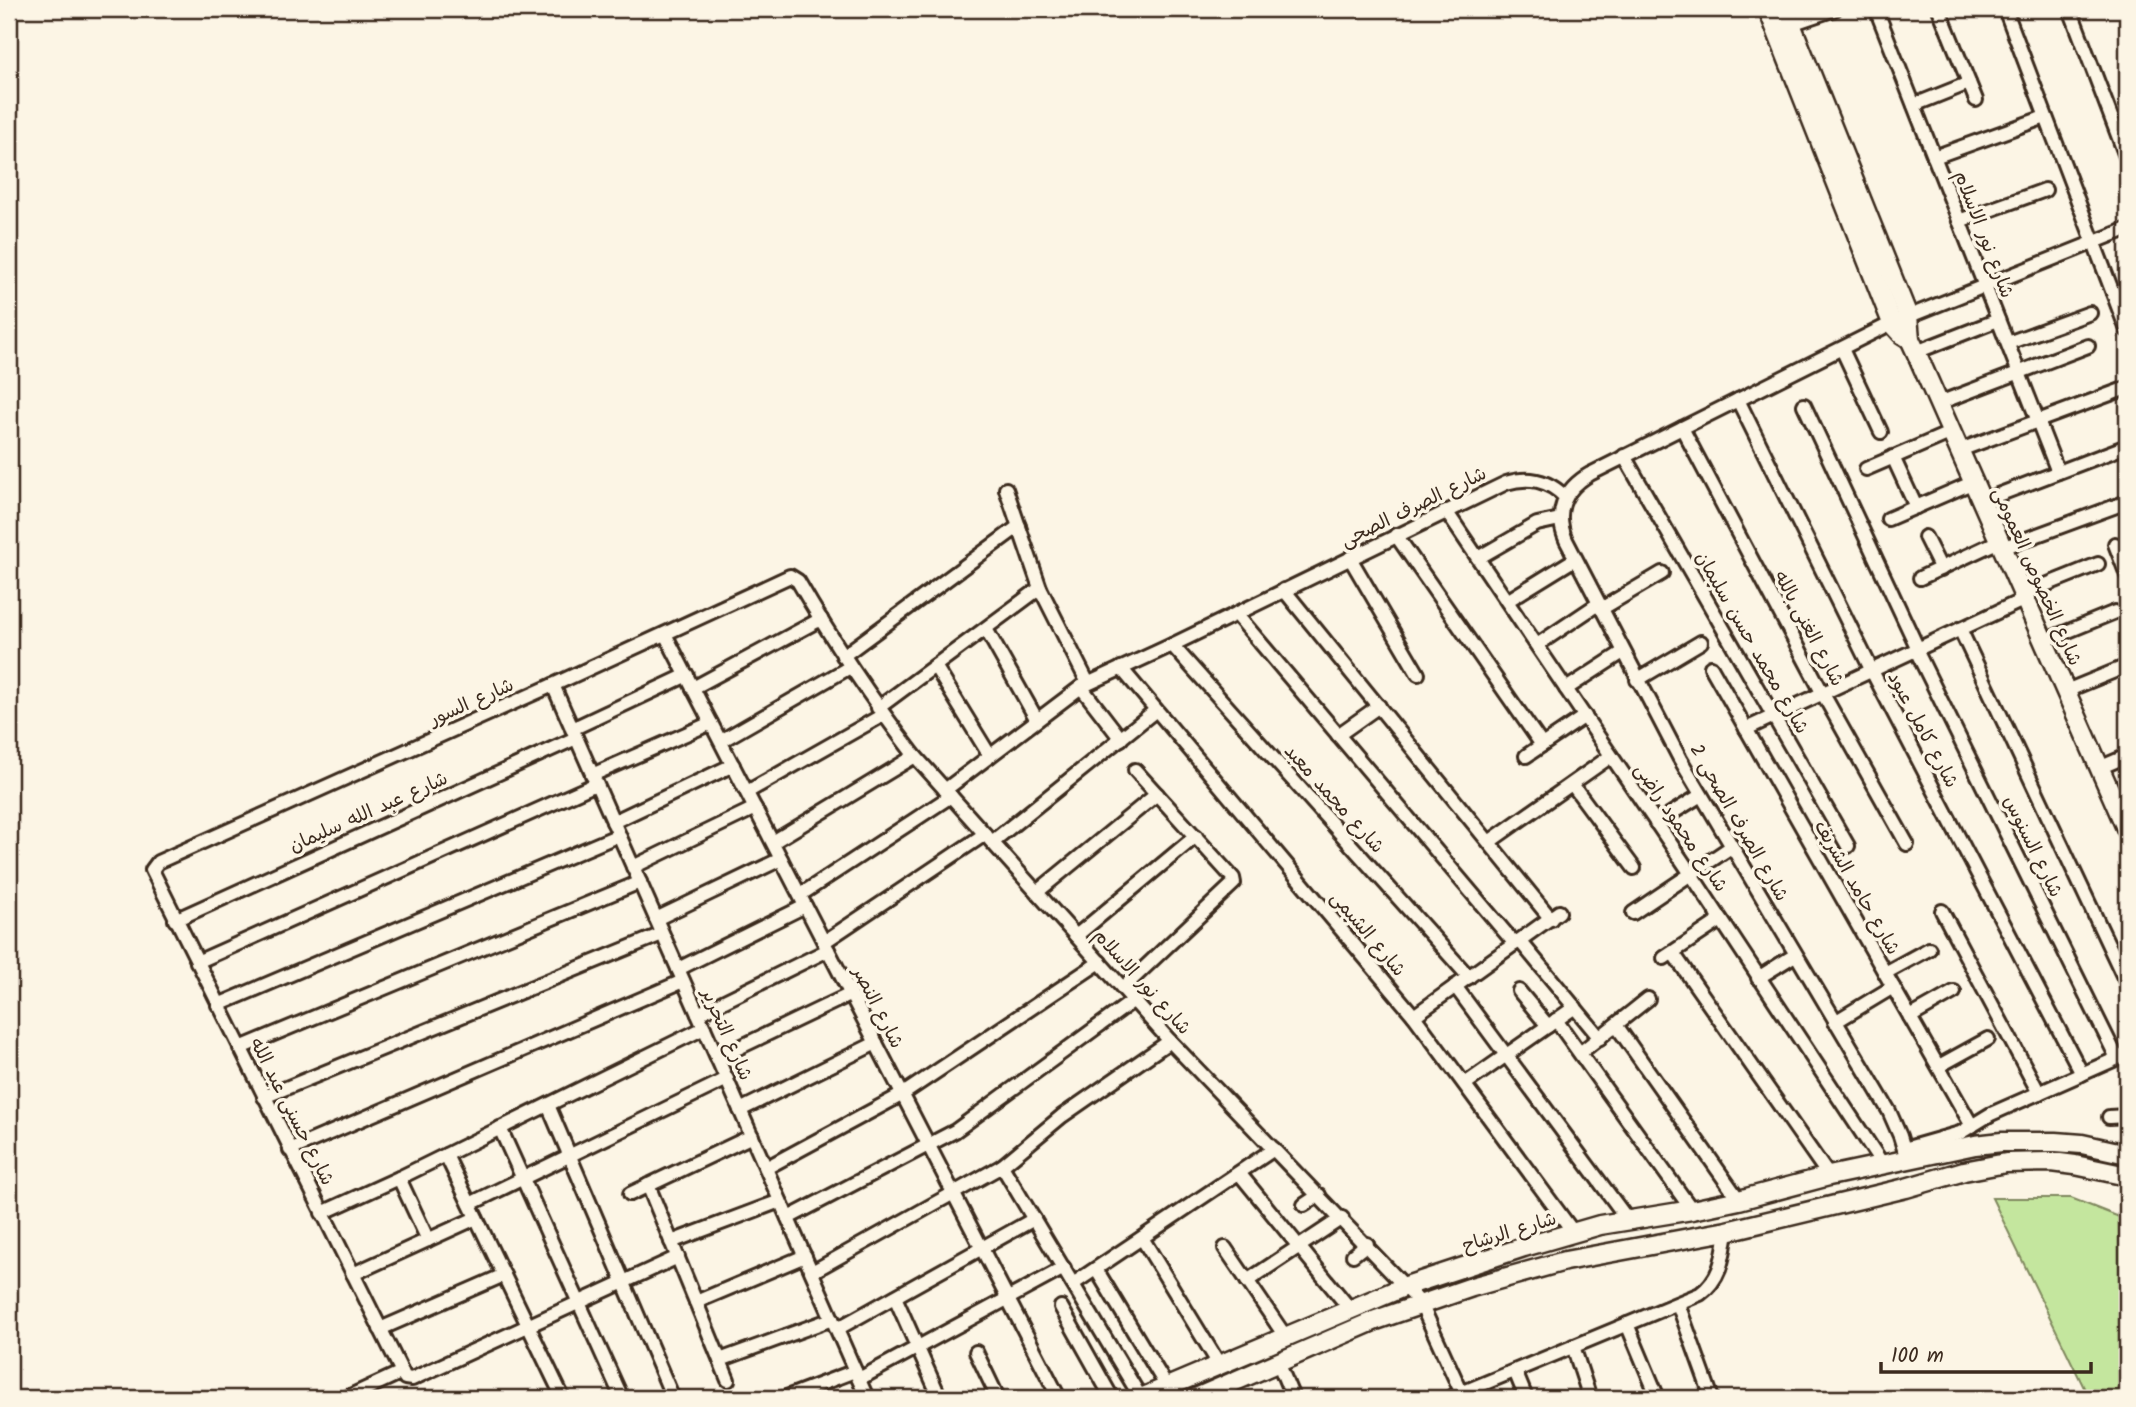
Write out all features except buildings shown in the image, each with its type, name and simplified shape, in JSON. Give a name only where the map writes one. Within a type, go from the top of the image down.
[{"type":"main road","name":"شارع الخصوص العمومى","points":[[1768,9],[1900,320],[2127,830]]},
{"type":"main road","name":"شارع الخصوص العمومى","points":[[1788,16],[1900,320]]},
{"type":"main road","name":"شارع الرشاح","points":[[1141,1398],[1406,1286],[1600,1225],[1739,1200],[1883,1165],[1905,1154],[2028,1140],[2082,1144],[2127,1154]]},
{"type":"main road","points":[[1196,1398],[1376,1320],[1483,1283],[1565,1261],[1727,1231],[1906,1188],[1964,1171],[2006,1163],[2075,1165],[2127,1176]]},
{"type":"main road","points":[[1654,1217],[1660,1244]]},
{"type":"street","points":[[1788,16],[1835,9]]},
{"type":"street","name":"شارع نور الاسلام","points":[[1876,9],[2058,472]]},
{"type":"street","points":[[1939,9],[1976,100]]},
{"type":"street","points":[[2005,9],[2127,330]]},
{"type":"street","points":[[2070,9],[2127,159]]},
{"type":"street","points":[[1914,105],[1969,83]]},
{"type":"street","points":[[1934,157],[2045,117]]},
{"type":"street","points":[[1959,221],[2045,190]]},
{"type":"street","points":[[1478,558],[1537,524],[1560,519],[1565,497],[1580,480],[1624,456],[1900,320],[2127,229]]},
{"type":"street","points":[[2008,343],[2090,313]]},
{"type":"street","points":[[1913,345],[1998,320]]},
{"type":"street","points":[[1939,403],[2088,346]]},
{"type":"street","points":[[1842,349],[1881,432]]},
{"type":"street","points":[[1960,450],[2124,389]]},
{"type":"street","name":"شارع كامل عبود","points":[[1738,400],[1872,671],[2082,1074]]},
{"type":"street","name":"شارع السنوس","points":[[1804,405],[1917,650],[2122,1056]]},
{"type":"street","name":"شارع الغنى بالله","points":[[1682,428],[1823,694],[1907,844]]},
{"type":"street","points":[[1866,469],[1952,432]]},
{"type":"street","points":[[1982,501],[2127,446]]},
{"type":"street","name":"شارع محمد حسن سليمان","points":[[1624,456],[1848,846]]},
{"type":"street","points":[[1893,457],[1916,507]]},
{"type":"street","name":"شارع الصرف الصحى","points":[[290,1150],[681,975],[803,900],[948,793],[990,756],[1085,685],[1516,480],[1538,480],[1557,489],[1565,497]]},
{"type":"street","points":[[1888,519],[1974,482]]},
{"type":"street","points":[[1006,489],[1040,588],[1085,685],[1121,739]]},
{"type":"street","points":[[1920,578],[2001,545],[2127,502]]},
{"type":"street","name":"شارع محمود راضى","points":[[1446,511],[1883,1165]]},
{"type":"street","name":"شارع الصرف الصحى 2","points":[[1560,519],[1562,530],[1637,680],[1731,847],[1889,1111],[1905,1154]]},
{"type":"street","points":[[720,741],[846,661],[1019,526]]},
{"type":"street","points":[[1396,536],[1542,745]]},
{"type":"street","points":[[1925,537],[1941,569]]},
{"type":"street","points":[[2115,544],[2127,575]]},
{"type":"street","points":[[1350,558],[1418,674]]},
{"type":"street","points":[[1507,601],[1576,559]]},
{"type":"street","points":[[1746,729],[1961,629],[2024,596],[2098,564]]},
{"type":"street","points":[[1536,645],[1599,606],[1662,573]]},
{"type":"street","name":"شارع السور","points":[[153,867],[158,862],[665,634],[786,576],[794,577],[802,587]]},
{"type":"street","name":"شارع نور الاسلام","points":[[802,587],[846,661],[915,756],[1170,1041],[1367,1244],[1421,1304],[1458,1396]]},
{"type":"street","points":[[747,792],[881,711],[935,666],[1040,588]]},
{"type":"street","points":[[1284,590],[1489,842],[1555,916],[1413,1016]]},
{"type":"street","points":[[2044,641],[2115,612]]},
{"type":"street","points":[[1236,614],[1600,1038]]},
{"type":"street","points":[[694,688],[821,619]]},
{"type":"street","points":[[986,629],[1037,720]]},
{"type":"street","points":[[1961,629],[2127,984]]},
{"type":"street","name":"شارع النصر","points":[[665,634],[1059,1398]]},
{"type":"street","points":[[1637,680],[1701,642]]},
{"type":"street","name":"شارع محمد معبد","points":[[1172,645],[1469,976]]},
{"type":"street","points":[[1566,689],[1623,652]]},
{"type":"street","points":[[935,666],[990,756]]},
{"type":"street","points":[[2066,691],[2127,666]]},
{"type":"street","name":"شارع حامد الشريف","points":[[1711,667],[1972,1126]]},
{"type":"street","name":"شارع الشيمى","points":[[1121,668],[1413,1016],[1574,1233]]},
{"type":"street","name":"شارع عبد الله سليمان","points":[[175,920],[574,733],[687,675]]},
{"type":"street","name":"شارع التحرير","points":[[553,685],[867,1398]]},
{"type":"street","points":[[1338,734],[1379,706]]},
{"type":"street","points":[[698,1014],[826,946],[988,838],[1156,710]]},
{"type":"street","points":[[1526,756],[1584,716]]},
{"type":"street","points":[[197,962],[711,723]]},
{"type":"street","points":[[773,842],[915,756]]},
{"type":"street","points":[[1489,842],[1611,756]]},
{"type":"street","points":[[2099,768],[2127,756]]},
{"type":"street","points":[[613,822],[733,765]]},
{"type":"street","points":[[1123,988],[1233,886],[1233,878],[1135,770]]},
{"type":"street","points":[[1572,784],[1634,868]]},
{"type":"street","points":[[1037,892],[1157,794]]},
{"type":"street","points":[[1656,823],[1701,795]]},
{"type":"street","points":[[633,867],[755,808]]},
{"type":"street","points":[[218,1006],[619,835]]},
{"type":"street","points":[[1076,936],[1196,836]]},
{"type":"street","points":[[1633,913],[1731,847]]},
{"type":"street","points":[[656,919],[781,859]]},
{"type":"street","name":"شارع حسنى عبد الله","points":[[153,867],[153,874],[175,920],[402,1372]]},
{"type":"street","points":[[240,1048],[640,882]]},
{"type":"street","points":[[1942,911],[2039,1093]]},
{"type":"street","points":[[1721,920],[1669,955],[1829,1176]]},
{"type":"street","points":[[264,1097],[662,934]]},
{"type":"street","points":[[1885,973],[1928,949]]},
{"type":"street","points":[[1758,978],[1796,955]]},
{"type":"street","points":[[766,1168],[903,1094],[1100,962]]},
{"type":"street","points":[[1455,986],[1628,1220]]},
{"type":"street","points":[[1835,1022],[1894,987]]},
{"type":"street","points":[[1519,991],[1580,1053],[1692,1210]]},
{"type":"street","points":[[1910,1017],[1954,992]]},
{"type":"street","points":[[717,1058],[851,994]]},
{"type":"street","points":[[1580,1053],[1648,999]]},
{"type":"street","points":[[788,1218],[955,1131],[1134,1000]]},
{"type":"street","points":[[1465,1084],[1575,1007]]},
{"type":"street","points":[[1616,1025],[1739,1200]]},
{"type":"street","points":[[322,1213],[704,1028]]},
{"type":"street","points":[[1939,1066],[1988,1039]]},
{"type":"street","points":[[812,1272],[1002,1166],[1062,1116],[1170,1041]]},
{"type":"street","points":[[740,1110],[876,1042]]},
{"type":"street","points":[[1905,1154],[1960,1133],[1991,1114],[2122,1056]]},
{"type":"street","points":[[470,1204],[727,1079]]},
{"type":"street","points":[[548,1105],[673,1398]]},
{"type":"street","points":[[2109,1117],[2127,1116]]},
{"type":"street","points":[[500,1128],[622,1398]]},
{"type":"street","points":[[630,1194],[752,1136]]},
{"type":"street","points":[[1073,1284],[1274,1149]]},
{"type":"street","points":[[446,1155],[563,1398]]},
{"type":"street","points":[[1002,1166],[1141,1398]]},
{"type":"street","points":[[1238,1173],[1350,1309]]},
{"type":"street","points":[[399,1178],[428,1240]]},
{"type":"street","points":[[648,1185],[728,1380]]},
{"type":"street","points":[[1304,1205],[1320,1195]]},
{"type":"street","points":[[671,1242],[780,1200]]},
{"type":"street","points":[[353,1274],[476,1218]]},
{"type":"street","points":[[1247,1281],[1342,1218]]},
{"type":"street","points":[[720,1360],[834,1324],[895,1297],[1034,1219]]},
{"type":"street","points":[[1458,1396],[1700,1294],[1714,1282],[1721,1265],[1727,1231]]},
{"type":"street","points":[[1142,1238],[1219,1364]]},
{"type":"street","points":[[1353,1255],[1367,1244]]},
{"type":"street","points":[[1225,1248],[1285,1336]]},
{"type":"street","points":[[696,1302],[804,1256]]},
{"type":"street","points":[[349,1398],[402,1372],[407,1379],[412,1379],[678,1257]]},
{"type":"street","points":[[784,1398],[857,1375],[918,1348],[1064,1268]]},
{"type":"street","points":[[1096,1269],[1167,1387]]},
{"type":"street","points":[[380,1329],[504,1275]]},
{"type":"street","points":[[895,1297],[940,1398]]},
{"type":"street","points":[[1678,1304],[1712,1398]]},
{"type":"street","points":[[1061,1307],[1112,1398]]},
{"type":"street","points":[[1627,1324],[1658,1398]]},
{"type":"street","points":[[1573,1346],[1590,1398]]},
{"type":"street","points":[[976,1352],[998,1398]]},
{"type":"street","points":[[1278,1362],[1293,1398]]},
{"type":"street","points":[[1515,1371],[1525,1398]]},
{"type":"green space","points":[[1992,1198],[2071,1198],[2127,1220],[2127,1398],[2089,1398]]}]
